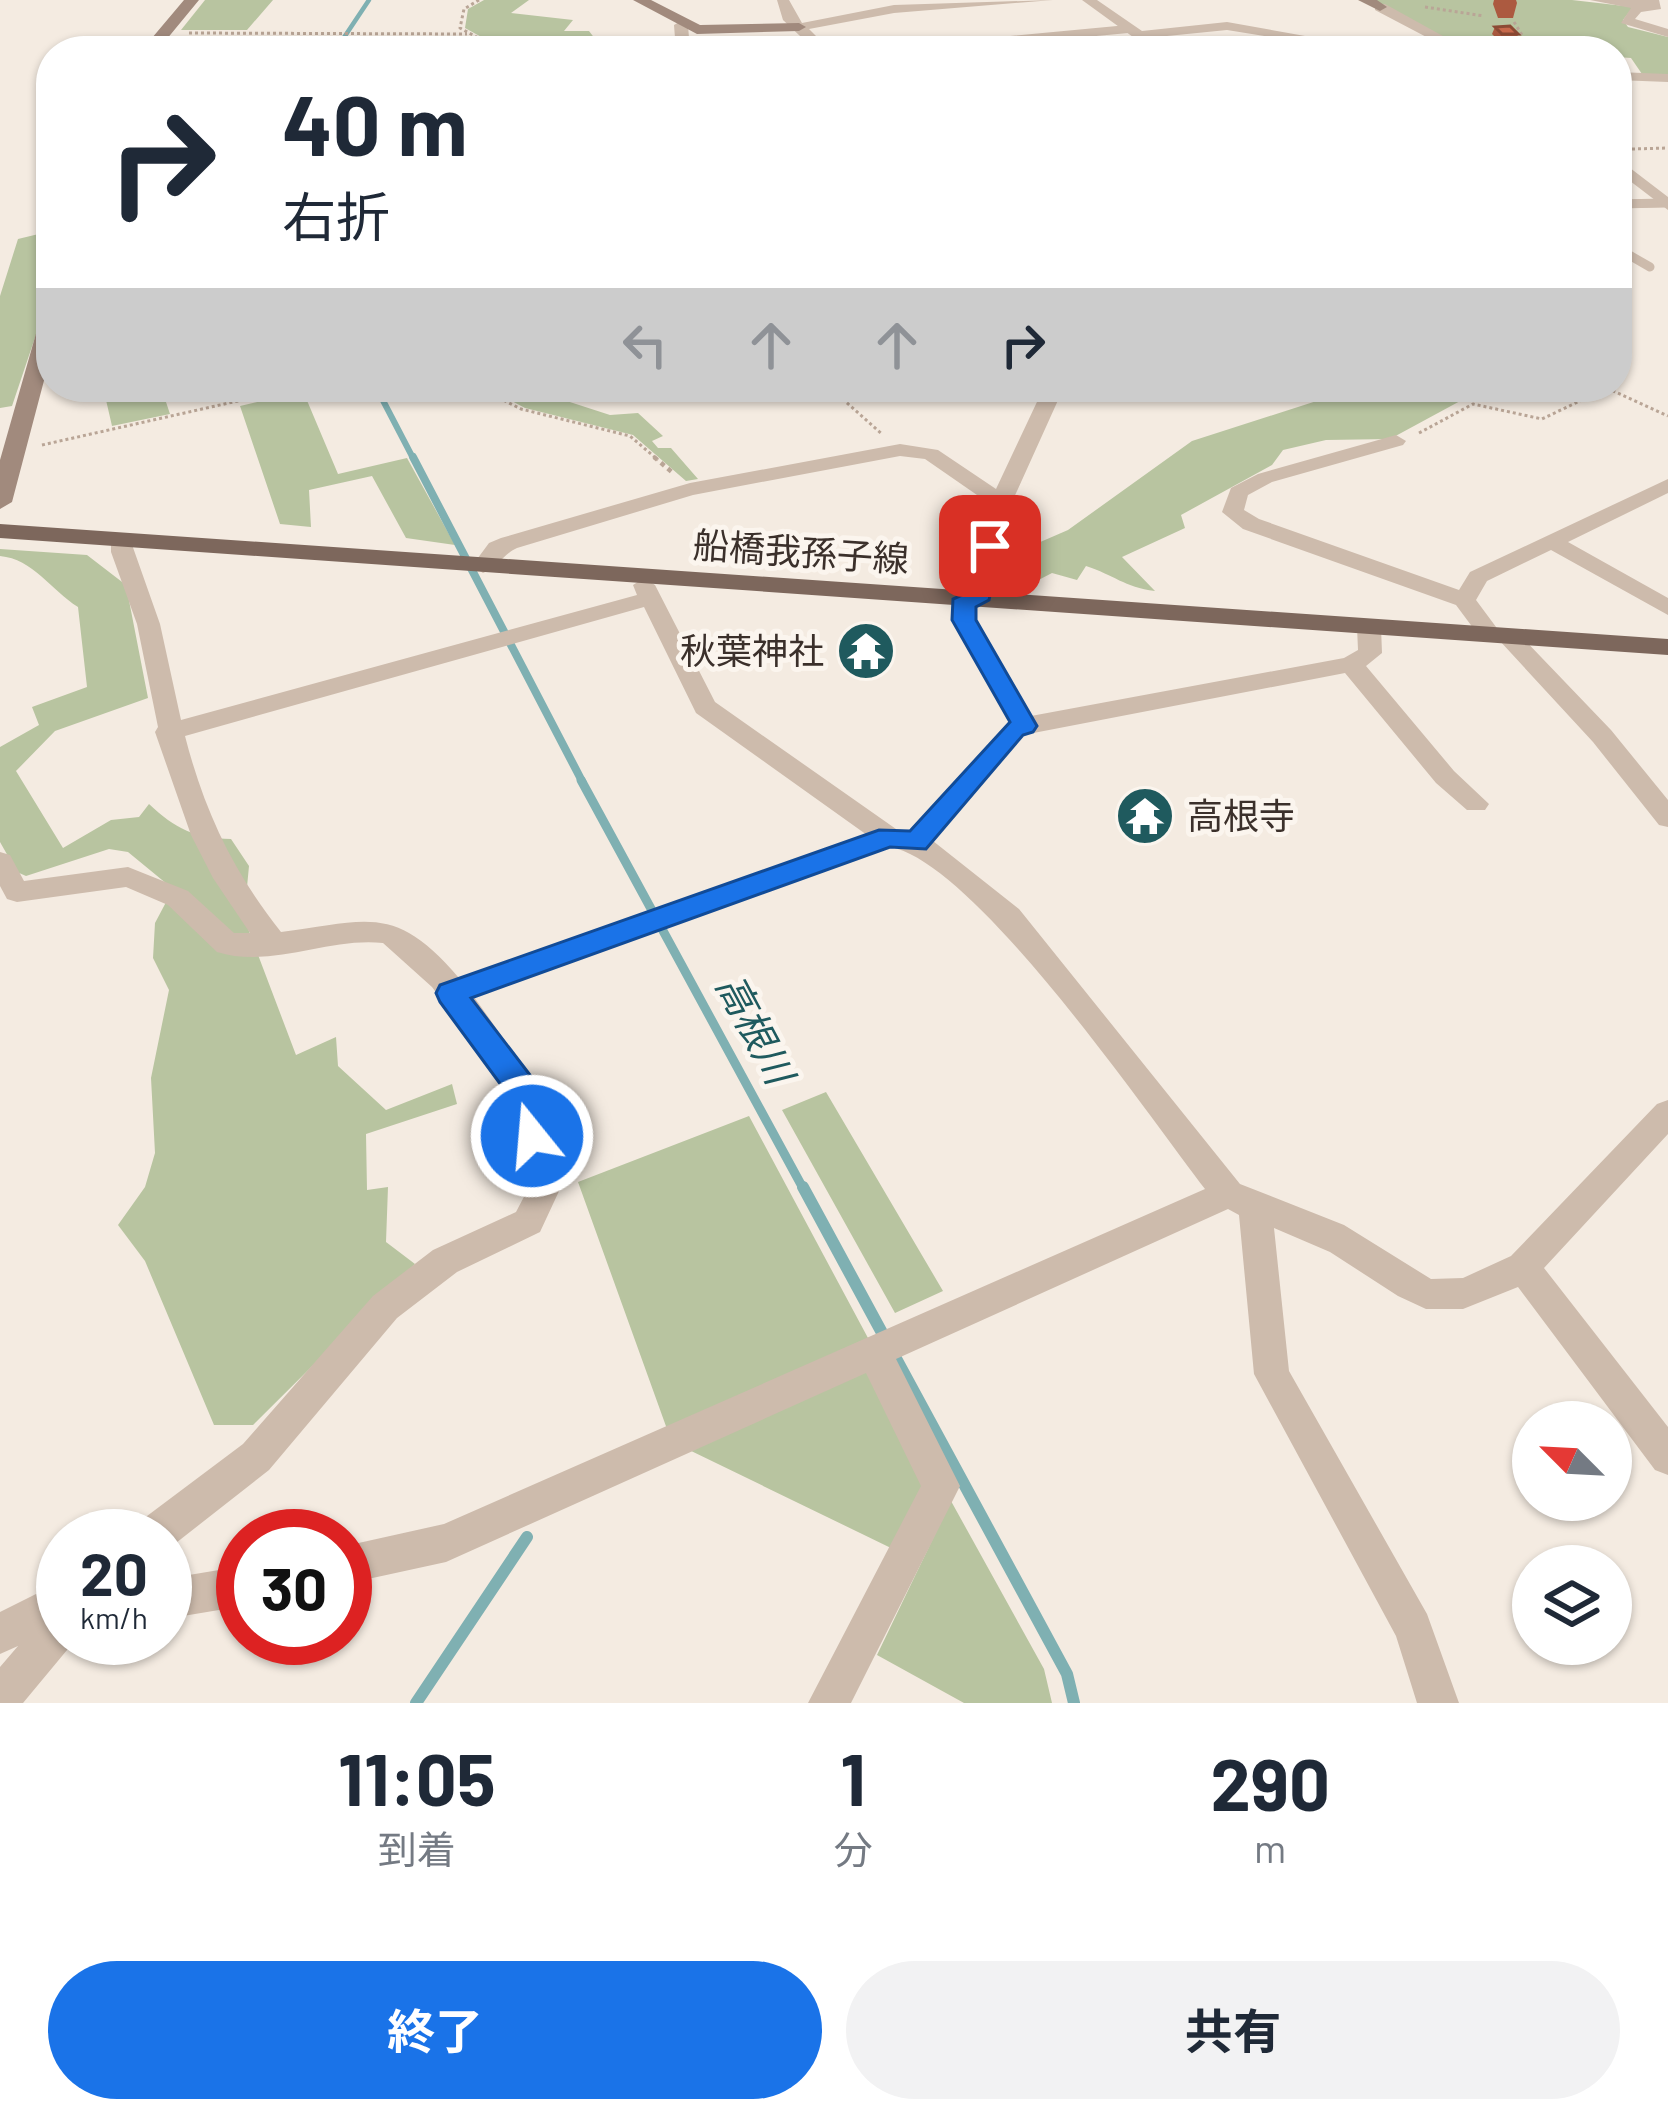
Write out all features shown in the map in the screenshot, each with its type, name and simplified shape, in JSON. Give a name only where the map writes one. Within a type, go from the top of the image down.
[{"type":"main road","name":"船橋我孫子線","points":[[0,530],[483,566],[645,587],[971,600],[1668,647]]},
{"type":"street","points":[[163,36],[193,0]]},
{"type":"street","points":[[642,0],[681,25],[715,32],[799,27],[870,12],[966,2],[1047,0]]},
{"type":"street","points":[[783,0],[788,17],[808,36]]},
{"type":"street","points":[[1088,0],[1134,36]]},
{"type":"street","points":[[1596,0],[1659,5]]},
{"type":"street","points":[[1372,4],[1433,36]]},
{"type":"street","points":[[1659,5],[1628,15],[1626,20],[1668,46]]},
{"type":"street","points":[[681,25],[682,36]]},
{"type":"street","points":[[1152,36],[1227,26],[1281,36]]},
{"type":"street","points":[[1638,26],[1668,33]]},
{"type":"street","points":[[1632,76],[1665,76]]},
{"type":"street","points":[[1632,175],[1667,204]]},
{"type":"street","points":[[0,502],[36,370]]},
{"type":"street","points":[[1024,726],[964,620],[1001,502],[1047,402]]},
{"type":"street","points":[[1396,441],[1265,478],[1238,492],[1233,512],[1251,524],[1464,600],[1602,736],[1668,818]]},
{"type":"street","points":[[483,566],[497,548],[509,543],[690,489],[900,450],[931,454],[1001,502]]},
{"type":"street","points":[[1464,600],[1478,578],[1668,485]]},
{"type":"street","points":[[119,539],[151,631],[168,732],[199,830],[238,902],[274,944]]},
{"type":"street","points":[[1552,542],[1668,608]]},
{"type":"street","points":[[168,732],[507,638],[645,587],[705,706],[1009,916],[1242,1200],[1343,1241],[1420,1295],[1469,1296],[1523,1267],[1668,1114]]},
{"type":"street","points":[[451,993],[903,839],[1014,729],[1351,664],[1370,653],[1369,627]]},
{"type":"street","points":[[1351,664],[1445,778],[1475,805]]},
{"type":"street","points":[[0,862],[17,892],[128,877],[178,898],[227,944],[316,942],[359,930],[391,934],[420,957],[451,993],[519,1084],[544,1189],[527,1222],[446,1261],[385,1307],[256,1457],[188,1509]]},
{"type":"street","points":[[372,1558],[446,1543],[873,1350],[1242,1200]]},
{"type":"street","points":[[1242,1200],[1272,1374],[1413,1628],[1438,1703]]},
{"type":"street","points":[[1523,1267],[1668,1457]]},
{"type":"street","points":[[829,1703],[941,1486],[873,1350]]},
{"type":"street","points":[[0,1634],[36,1614]]},
{"type":"street","points":[[0,1698],[36,1656]]},
{"type":"lane","points":[[1632,204],[1667,204]]},
{"type":"lane","points":[[1632,257],[1650,268]]},
{"type":"path","points":[[466,34],[459,17],[479,0]]},
{"type":"path","points":[[1413,4],[1484,16]]},
{"type":"path","points":[[1514,22],[1523,36]]},
{"type":"path","points":[[166,33],[470,36]]},
{"type":"path","points":[[1632,149],[1668,148]]},
{"type":"path","points":[[1632,400],[1668,416]]},
{"type":"path","points":[[13,452],[234,402]]},
{"type":"path","points":[[507,402],[630,436],[690,489]]},
{"type":"path","points":[[846,402],[900,450]]},
{"type":"path","points":[[1396,441],[1473,404],[1529,423],[1582,402]]},
{"type":"green space","points":[[205,0],[273,0],[247,30],[181,30]]},
{"type":"green space","points":[[484,0],[529,0],[511,13],[573,20],[564,31],[589,31],[593,36],[480,36],[465,28],[468,9]]},
{"type":"green space","points":[[1372,0],[1572,0],[1633,7],[1623,20],[1628,27],[1668,37],[1668,77],[1642,74],[1632,59],[1632,36],[1440,36]]},
{"type":"green space","points":[[36,235],[36,335],[12,406],[0,408],[0,296],[18,239]]},
{"type":"green space","points":[[106,402],[166,402],[170,414],[112,426]]},
{"type":"green space","points":[[308,402],[338,474],[407,458],[455,545],[406,538],[372,476],[309,490],[311,527],[280,524],[240,406]]},
{"type":"green space","points":[[514,402],[570,402],[610,415],[638,413],[663,436],[652,441],[658,448],[671,448],[698,479],[686,481],[633,435]]},
{"type":"green space","points":[[1313,402],[1458,402],[1390,439],[1326,440],[1283,450],[1272,465],[1181,515],[1185,528],[1122,557],[1155,591],[1086,566],[1077,580],[1052,573],[1027,586],[996,584],[994,562],[1068,530],[1192,441]]},
{"type":"green space","points":[[0,549],[87,555],[126,585],[148,698],[55,731],[16,771],[63,848],[111,820],[139,817],[149,804],[186,830],[231,839],[249,866],[244,918],[296,1055],[336,1037],[338,1066],[386,1110],[452,1084],[457,1104],[366,1134],[367,1190],[388,1187],[386,1242],[415,1264],[253,1425],[214,1425],[145,1261],[118,1225],[145,1187],[155,1153],[151,1078],[169,990],[153,958],[155,923],[173,889],[128,852],[109,849],[26,876],[17,872],[0,842],[0,747],[39,725],[32,707],[87,687],[78,607],[32,569],[0,556]]},
{"type":"green space","points":[[826,1092],[943,1291],[895,1313],[782,1110]]},
{"type":"green space","points":[[749,1116],[868,1338],[667,1429],[578,1182]]},
{"type":"green space","points":[[866,1368],[925,1484],[893,1549],[685,1448]]},
{"type":"green space","points":[[951,1501],[1044,1669],[1052,1703],[964,1703],[877,1655]]},
{"type":"building","points":[[1510,26],[1518,34],[1502,34],[1495,27]]},
{"type":"waterway","name":"高根川","points":[[345,36],[369,0]]},
{"type":"waterway","name":"高根川","points":[[384,402],[414,460]]},
{"type":"waterway","name":"高根川","points":[[413,457],[583,783]]},
{"type":"waterway","name":"高根川","points":[[581,780],[804,1190]]},
{"type":"waterway","name":"高根川","points":[[803,1187],[1067,1674],[1074,1703]]},
{"type":"waterway","points":[[416,1703],[527,1537]]},
{"type":"place","name":"秋葉神社","points":[[866,651]]},
{"type":"place","name":"高根寺","points":[[1145,816]]},
{"type":"route","points":[[532,1136],[519,1084],[451,993],[889,837],[916,842],[1014,729],[1024,726],[964,620],[965,599],[977,600],[990,546]]}]
